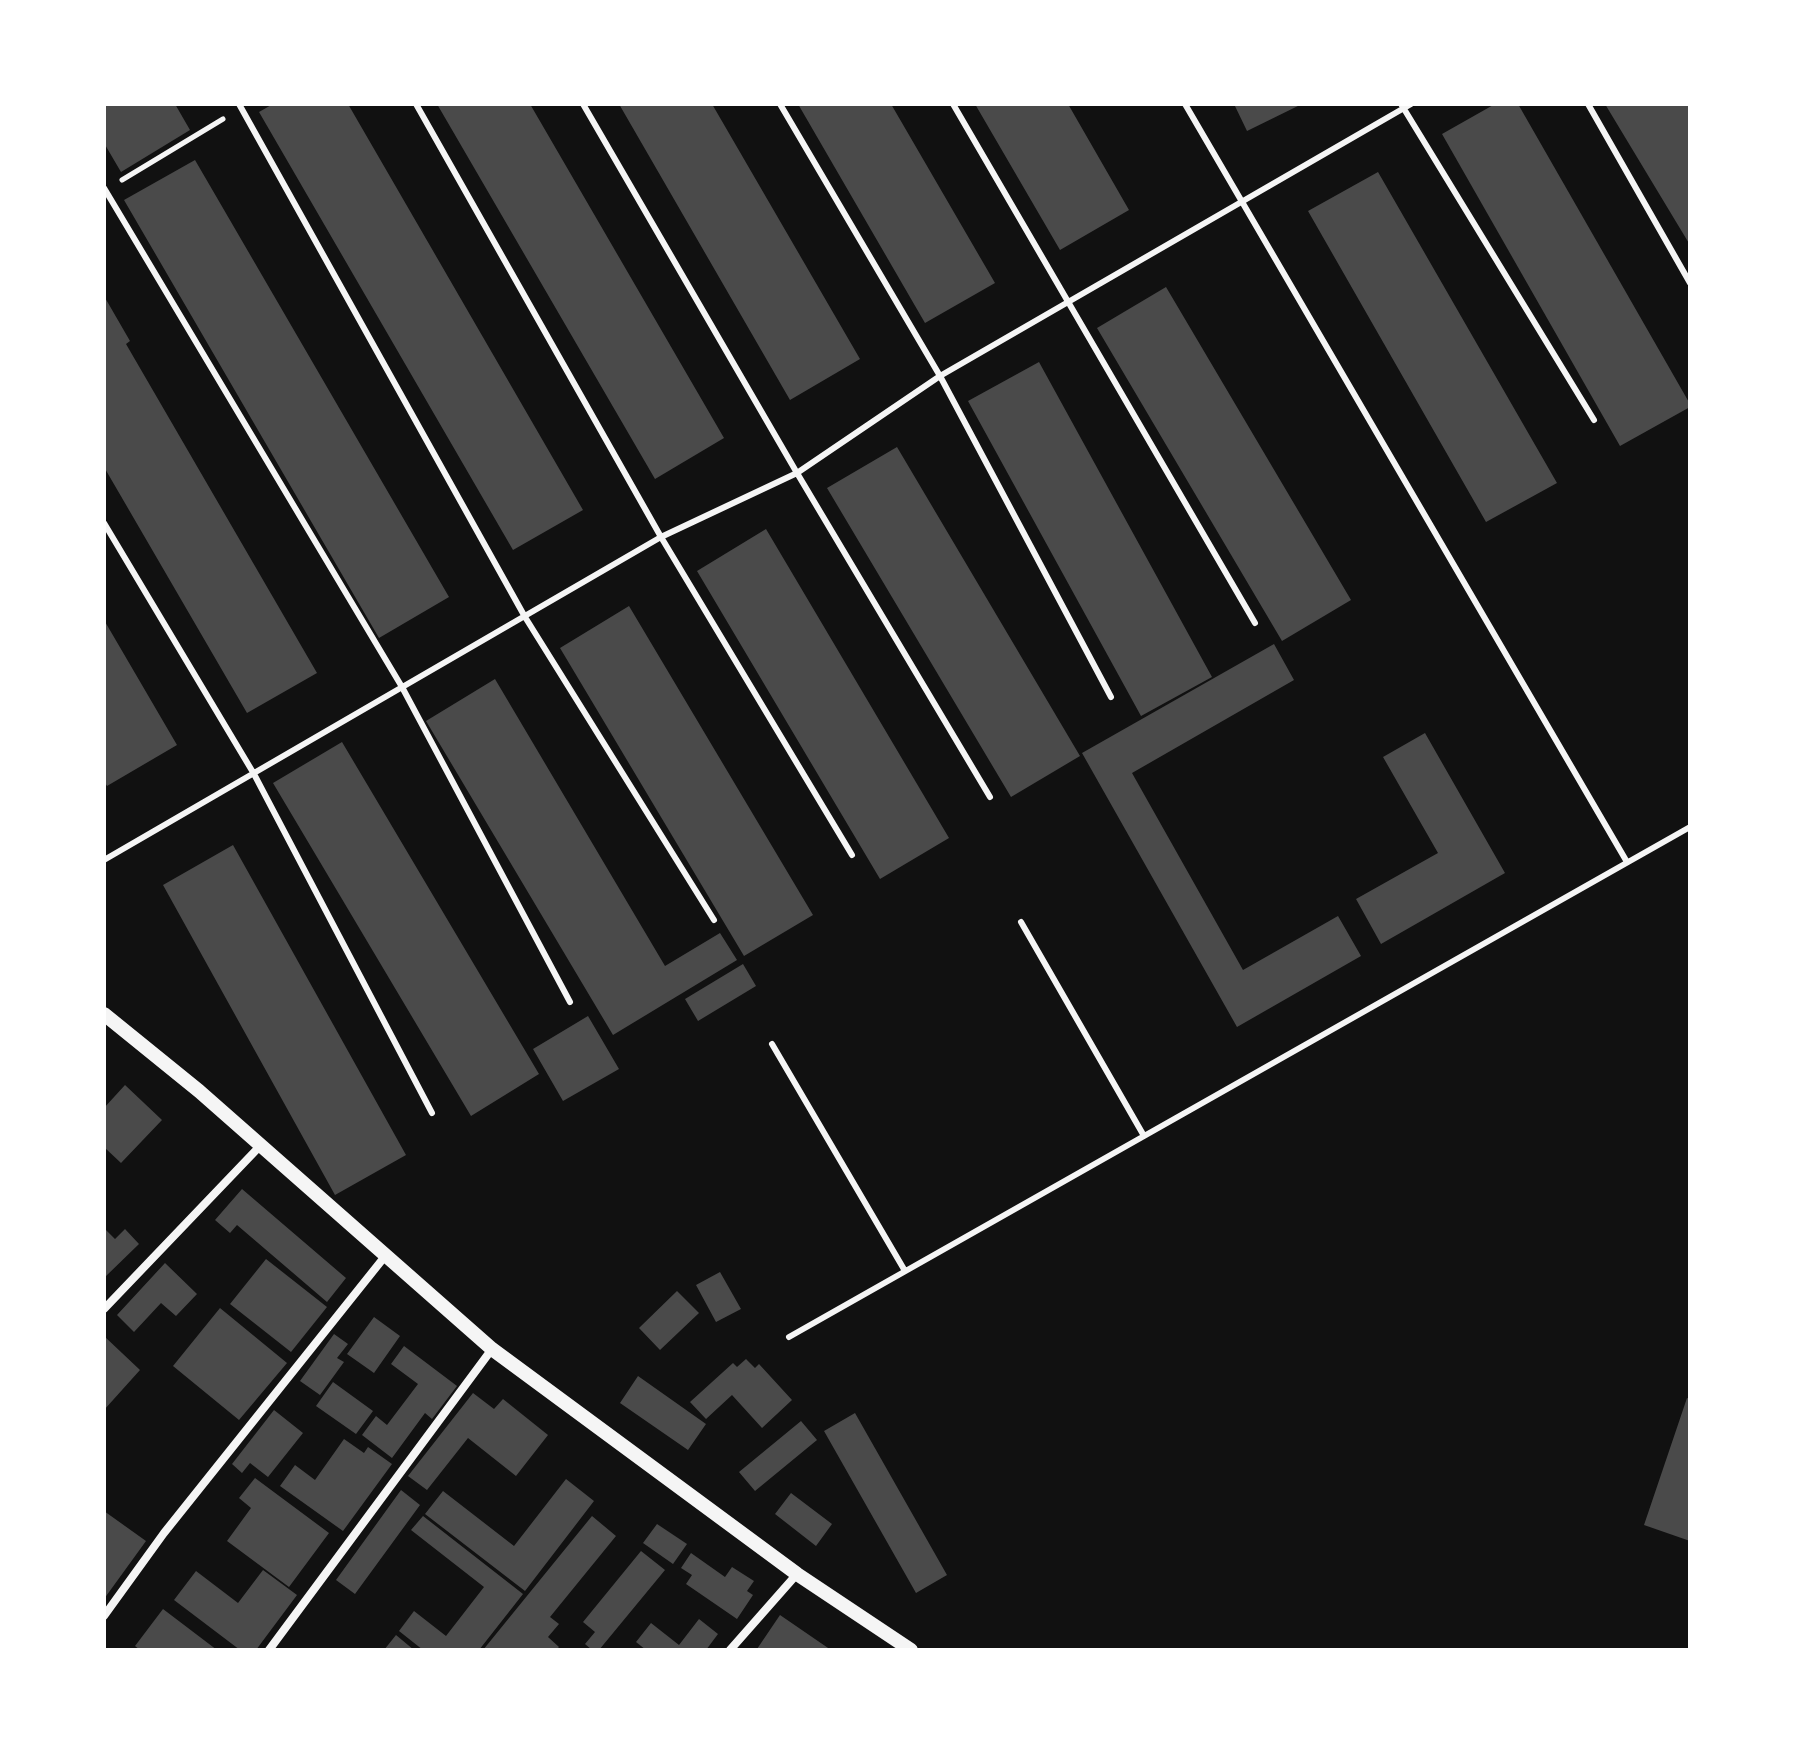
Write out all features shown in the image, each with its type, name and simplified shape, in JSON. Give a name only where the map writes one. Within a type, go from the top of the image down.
[{"type":"street","points":[[104,1014],[261,1144],[492,1349],[797,1574],[911,1650]]},
{"type":"street","points":[[104,1309],[261,1144]]},
{"type":"street","points":[[104,1616],[164,1533],[386,1254]]},
{"type":"street","points":[[269,1650],[492,1349]]},
{"type":"street","points":[[730,1650],[797,1574]]},
{"type":"lane","points":[[416,104],[661,537],[852,855]]},
{"type":"lane","points":[[583,104],[990,797]]},
{"type":"lane","points":[[780,104],[940,376],[1111,697]]},
{"type":"lane","points":[[953,104],[1255,623]]},
{"type":"lane","points":[[1185,104],[1627,862]]},
{"type":"lane","points":[[104,860],[661,537],[797,473],[940,376],[1402,106],[1411,104]]},
{"type":"lane","points":[[1588,104],[1690,283]]},
{"type":"lane","points":[[240,106],[525,617],[714,920]]},
{"type":"lane","points":[[1402,106],[1594,420]]},
{"type":"lane","points":[[105,190],[402,687],[570,1002]]},
{"type":"lane","points":[[104,523],[254,774],[432,1113]]},
{"type":"lane","points":[[789,1337],[1690,827]]},
{"type":"lane","points":[[1021,922],[1144,1136]]},
{"type":"lane","points":[[772,1044],[905,1271]]},
{"type":"path","points":[[105,190],[240,106]]},
{"type":"building","points":[[104,104],[175,104],[190,130],[121,172],[104,143]]},
{"type":"building","points":[[273,104],[348,104],[583,510],[513,550],[259,112]]},
{"type":"building","points":[[437,104],[530,104],[724,438],[655,479]]},
{"type":"building","points":[[619,104],[712,104],[860,359],[790,400]]},
{"type":"building","points":[[798,104],[891,104],[995,283],[925,323]]},
{"type":"building","points":[[975,104],[1068,104],[1129,210],[1060,250]]},
{"type":"building","points":[[1234,104],[1302,104],[1247,131]]},
{"type":"building","points":[[1495,104],[1518,104],[1690,404],[1690,407],[1620,446],[1442,134]]},
{"type":"building","points":[[1605,104],[1690,104],[1690,245]]},
{"type":"building","points":[[195,160],[449,597],[379,638],[124,200]]},
{"type":"building","points":[[1378,172],[1557,483],[1486,522],[1308,211]]},
{"type":"building","points":[[1166,287],[1351,600],[1282,641],[1097,328]]},
{"type":"building","points":[[104,296],[130,341],[126,344],[317,673],[247,713],[104,467]]},
{"type":"building","points":[[1039,362],[1212,677],[1141,716],[968,401]]},
{"type":"building","points":[[897,447],[1080,756],[1011,797],[827,488]]},
{"type":"building","points":[[766,529],[949,838],[880,879],[697,571]]},
{"type":"building","points":[[629,606],[813,915],[744,956],[560,648]]},
{"type":"building","points":[[104,620],[177,745],[107,786],[104,781]]},
{"type":"building","points":[[1274,644],[1294,680],[1132,773],[1243,970],[1338,916],[1361,956],[1237,1027],[1082,753]]},
{"type":"building","points":[[495,679],[665,966],[720,933],[737,960],[613,1035],[426,721]]},
{"type":"building","points":[[1425,733],[1505,873],[1381,944],[1356,899],[1438,853],[1383,757]]},
{"type":"building","points":[[342,742],[539,1074],[471,1116],[273,783]]},
{"type":"building","points":[[233,845],[406,1155],[335,1195],[163,885]]},
{"type":"building","points":[[743,964],[756,986],[698,1021],[685,999]]},
{"type":"building","points":[[588,1016],[619,1069],[563,1101],[533,1049]]},
{"type":"building","points":[[125,1085],[162,1120],[121,1163],[104,1147],[104,1108]]},
{"type":"building","points":[[242,1189],[346,1278],[327,1302],[237,1225],[230,1233],[215,1220]]},
{"type":"building","points":[[125,1229],[139,1244],[104,1278],[104,1232],[106,1230],[115,1239]]},
{"type":"building","points":[[266,1259],[327,1307],[291,1352],[230,1304]]},
{"type":"building","points":[[165,1263],[197,1294],[176,1316],[161,1303],[134,1332],[117,1315]]},
{"type":"building","points":[[720,1272],[741,1309],[716,1322],[696,1285]]},
{"type":"building","points":[[677,1291],[699,1313],[660,1350],[639,1328]]},
{"type":"building","points":[[220,1308],[287,1363],[239,1420],[173,1366]]},
{"type":"building","points":[[374,1317],[400,1336],[374,1373],[347,1354]]},
{"type":"building","points":[[334,1334],[348,1344],[337,1358],[344,1362],[320,1395],[300,1381]]},
{"type":"building","points":[[104,1336],[140,1370],[104,1410]]},
{"type":"building","points":[[404,1346],[457,1386],[432,1419],[425,1413],[392,1458],[362,1435],[376,1416],[387,1425],[418,1384],[391,1364]]},
{"type":"building","points":[[746,1359],[755,1368],[759,1364],[792,1400],[762,1428],[732,1395],[706,1419],[690,1402],[733,1363],[737,1367]]},
{"type":"building","points":[[638,1376],[706,1424],[688,1450],[620,1403]]},
{"type":"building","points":[[333,1382],[373,1411],[356,1434],[316,1406]]},
{"type":"building","points":[[473,1393],[494,1409],[503,1399],[548,1435],[516,1476],[468,1438],[427,1490],[408,1476]]},
{"type":"building","points":[[1687,1398],[1690,1399],[1690,1541],[1644,1525]]},
{"type":"building","points":[[274,1410],[303,1433],[268,1477],[250,1463],[242,1473],[232,1464]]},
{"type":"building","points":[[855,1413],[947,1575],[916,1593],[824,1431]]},
{"type":"building","points":[[801,1421],[817,1440],[755,1491],[739,1472]]},
{"type":"building","points":[[344,1439],[364,1453],[368,1447],[392,1464],[343,1531],[280,1486],[295,1465],[315,1480]]},
{"type":"building","points":[[255,1478],[329,1533],[289,1587],[227,1541],[251,1508],[239,1498]]},
{"type":"building","points":[[566,1479],[594,1501],[525,1591],[425,1514],[443,1491],[514,1546]]},
{"type":"building","points":[[401,1490],[420,1505],[355,1594],[336,1580]]},
{"type":"building","points":[[791,1493],[832,1524],[816,1546],[775,1514]]},
{"type":"building","points":[[104,1511],[146,1541],[104,1599]]},
{"type":"building","points":[[423,1516],[523,1594],[479,1650],[423,1650],[399,1631],[414,1611],[446,1636],[484,1587],[411,1530]]},
{"type":"building","points":[[592,1516],[616,1536],[550,1617],[559,1624],[548,1637],[559,1647],[556,1650],[483,1650]]},
{"type":"building","points":[[657,1524],[687,1544],[673,1564],[643,1543]]},
{"type":"building","points":[[641,1551],[665,1570],[599,1650],[592,1650],[585,1644],[595,1632],[583,1622]]},
{"type":"building","points":[[691,1553],[725,1577],[732,1567],[754,1581],[747,1591],[753,1595],[737,1619],[686,1584],[692,1575],[681,1568]]},
{"type":"building","points":[[263,1570],[297,1595],[256,1650],[240,1650],[174,1600],[196,1571],[238,1603]]},
{"type":"building","points":[[163,1609],[217,1650],[140,1650],[135,1646]]},
{"type":"building","points":[[780,1615],[831,1650],[758,1650]]},
{"type":"building","points":[[699,1619],[718,1634],[706,1650],[646,1650],[636,1642],[651,1623],[679,1645]]},
{"type":"building","points":[[396,1635],[414,1650],[384,1650]]}]
